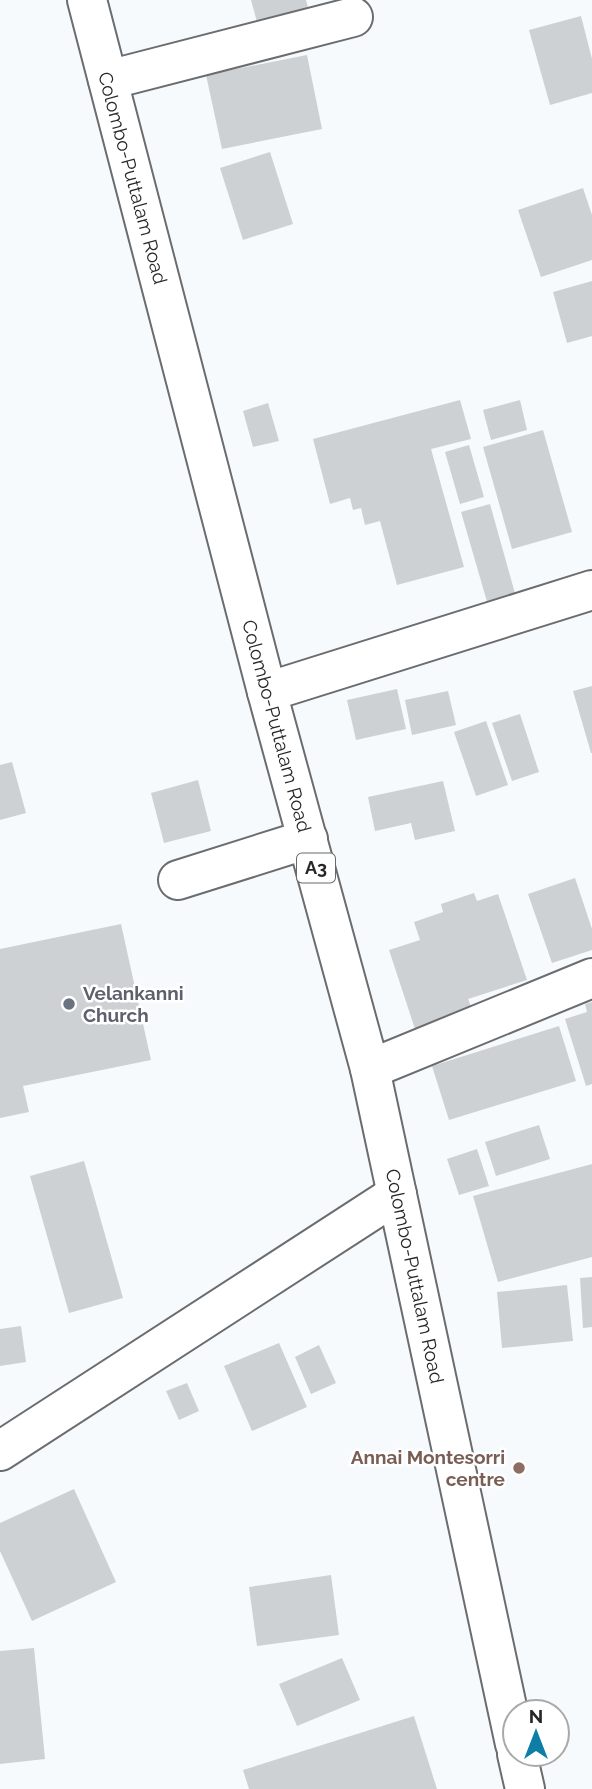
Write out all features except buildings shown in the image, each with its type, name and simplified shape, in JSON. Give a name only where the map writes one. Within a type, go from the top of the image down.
[{"type":"main road","name":"Colombo-Puttalam Road","points":[[87,0],[267,692],[370,1069],[505,1698]]},
{"type":"main road","points":[[108,80],[353,17]]},
{"type":"main road","points":[[267,692],[592,590]]},
{"type":"main road","points":[[178,880],[308,839]]},
{"type":"main road","points":[[370,1069],[592,978]]},
{"type":"main road","points":[[0,1451],[397,1194]]},
{"type":"main road","points":[[520,1768],[525,1789]]},
{"type":"place","name":"Velankanni Church","points":[[69,1004]]},
{"type":"place","name":"Annai Montesorri centre","points":[[519,1468]]}]
